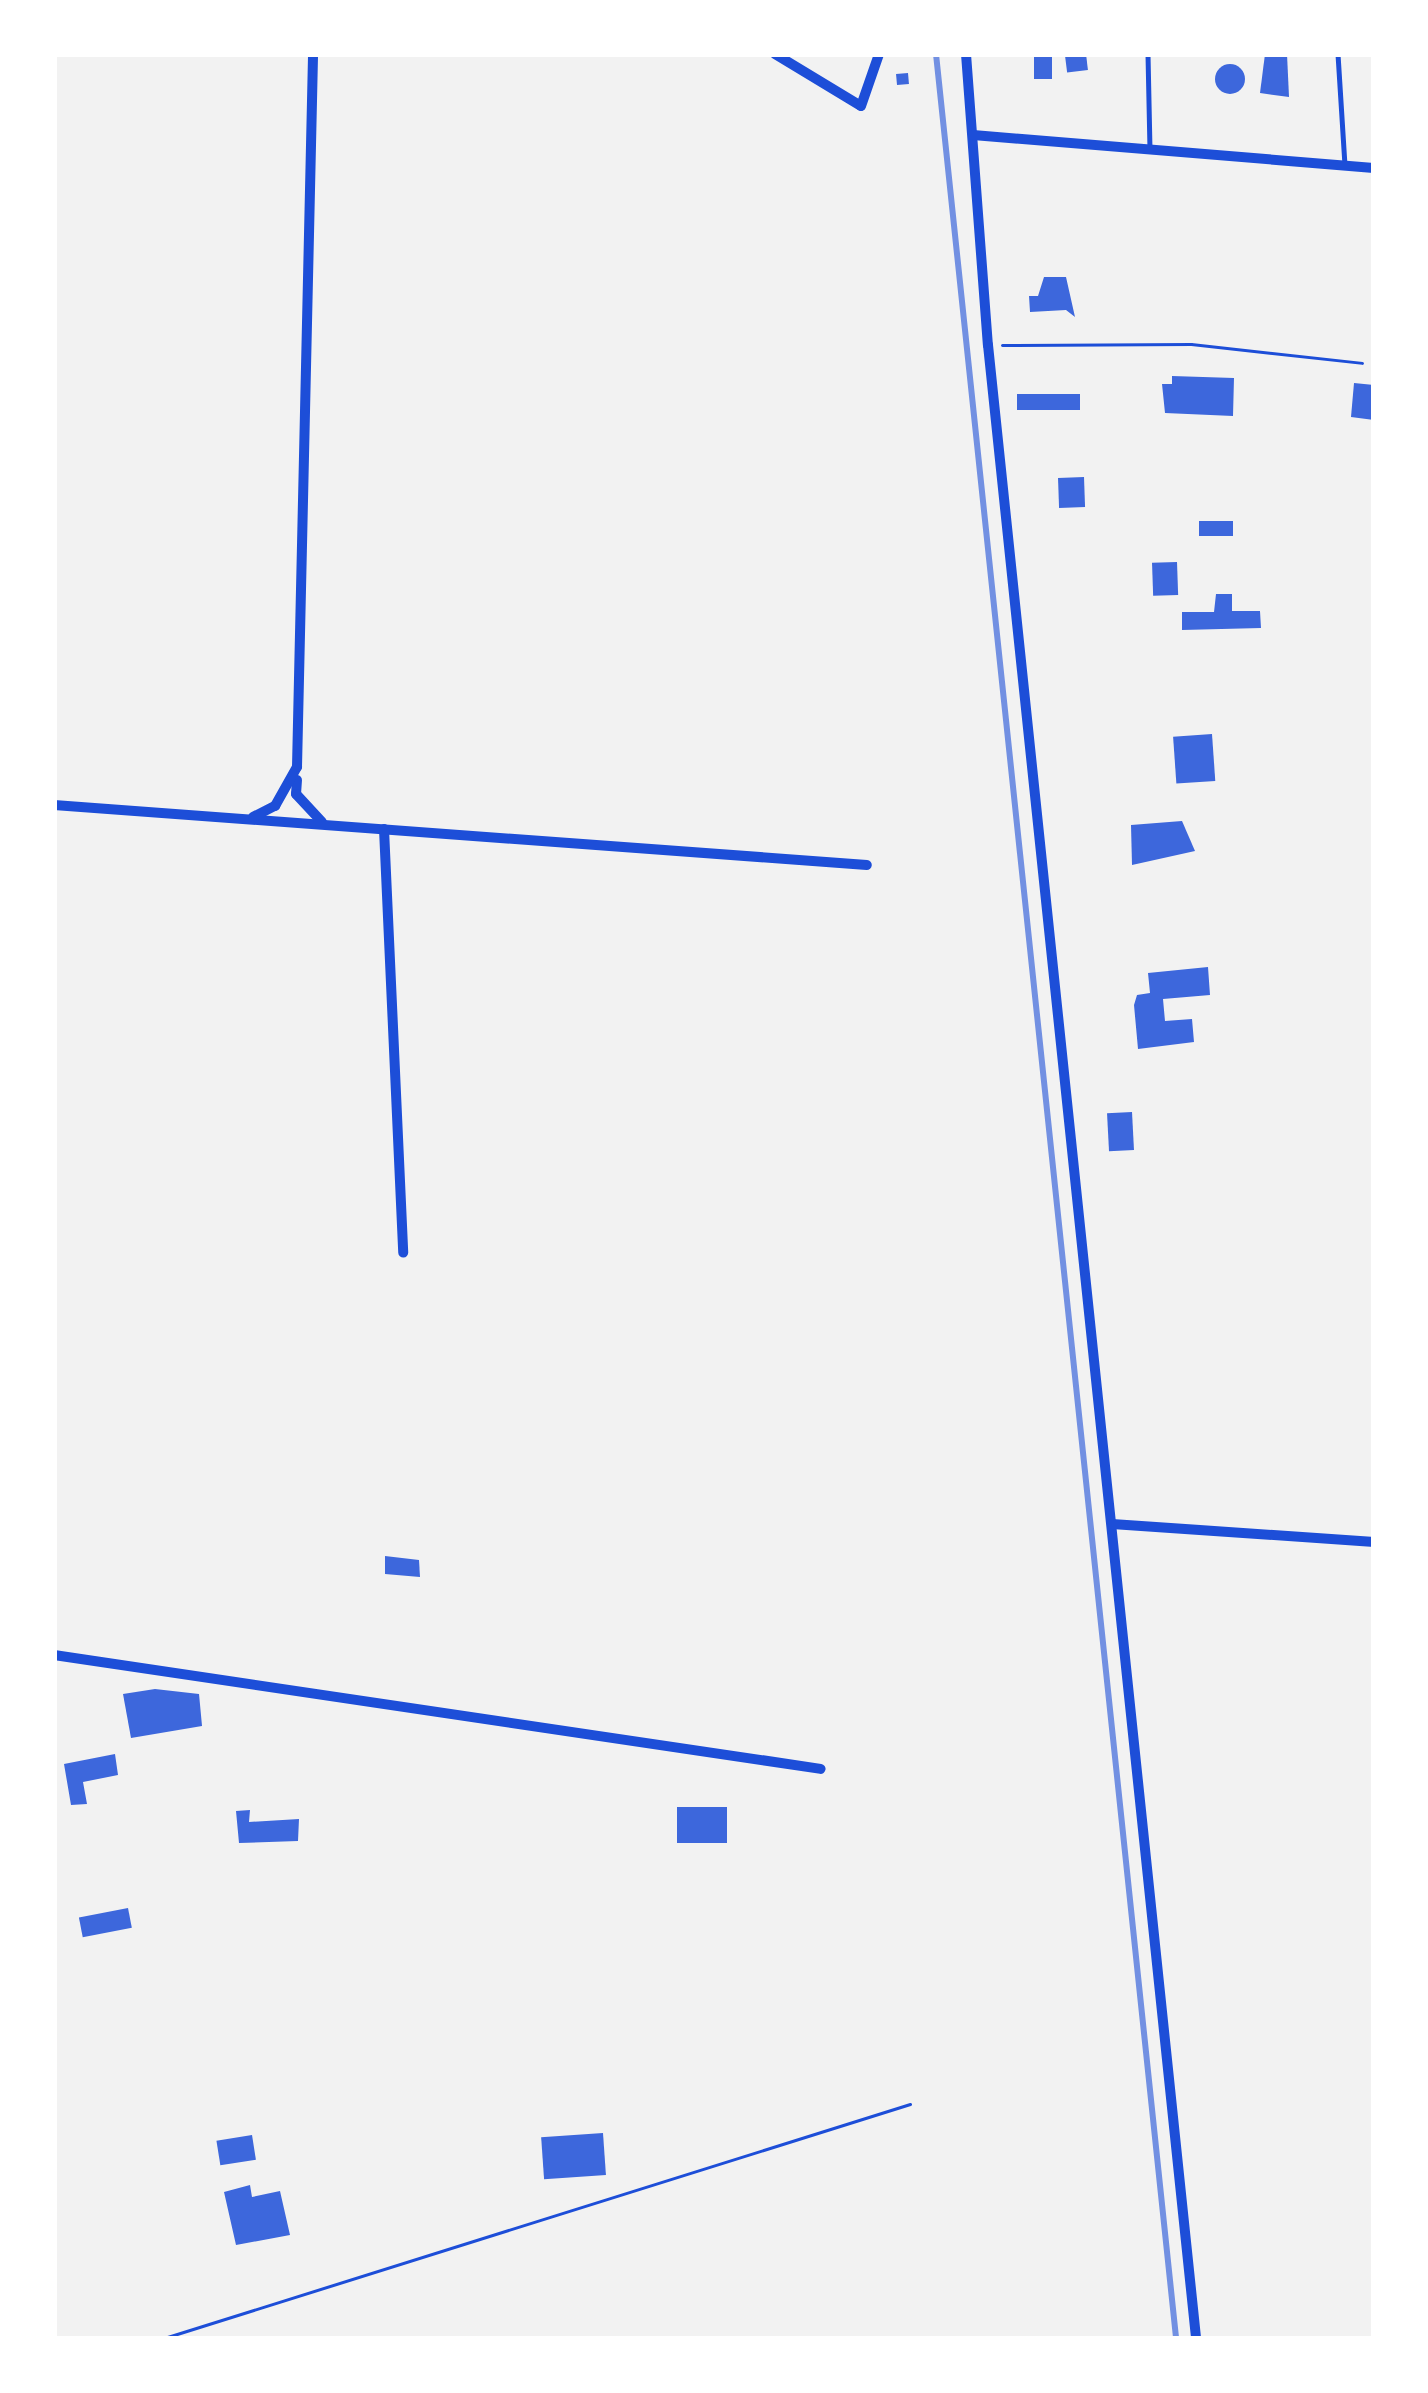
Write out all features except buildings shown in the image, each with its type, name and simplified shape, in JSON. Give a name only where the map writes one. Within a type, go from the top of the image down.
[{"type":"street","points":[[313,54],[296,794],[324,824]]},
{"type":"street","points":[[775,54],[855,106],[869,100],[879,54]]},
{"type":"street","points":[[966,54],[988,346],[1196,2339]]},
{"type":"street","points":[[973,136],[1374,168]]},
{"type":"street","points":[[250,819],[275,806],[297,767]]},
{"type":"street","points":[[54,805],[867,865]]},
{"type":"street","points":[[384,829],[403,1253]]},
{"type":"street","points":[[1112,1524],[1374,1542]]},
{"type":"street","points":[[54,1655],[821,1769]]},
{"type":"lane","points":[[1148,54],[1150,150]]},
{"type":"lane","points":[[1338,54],[1345,166]]},
{"type":"path","points":[[988,346],[1191,344],[1363,363]]},
{"type":"path","points":[[161,2339],[910,2104]]},
{"type":"railway","points":[[936,54],[1176,2339]]}]
